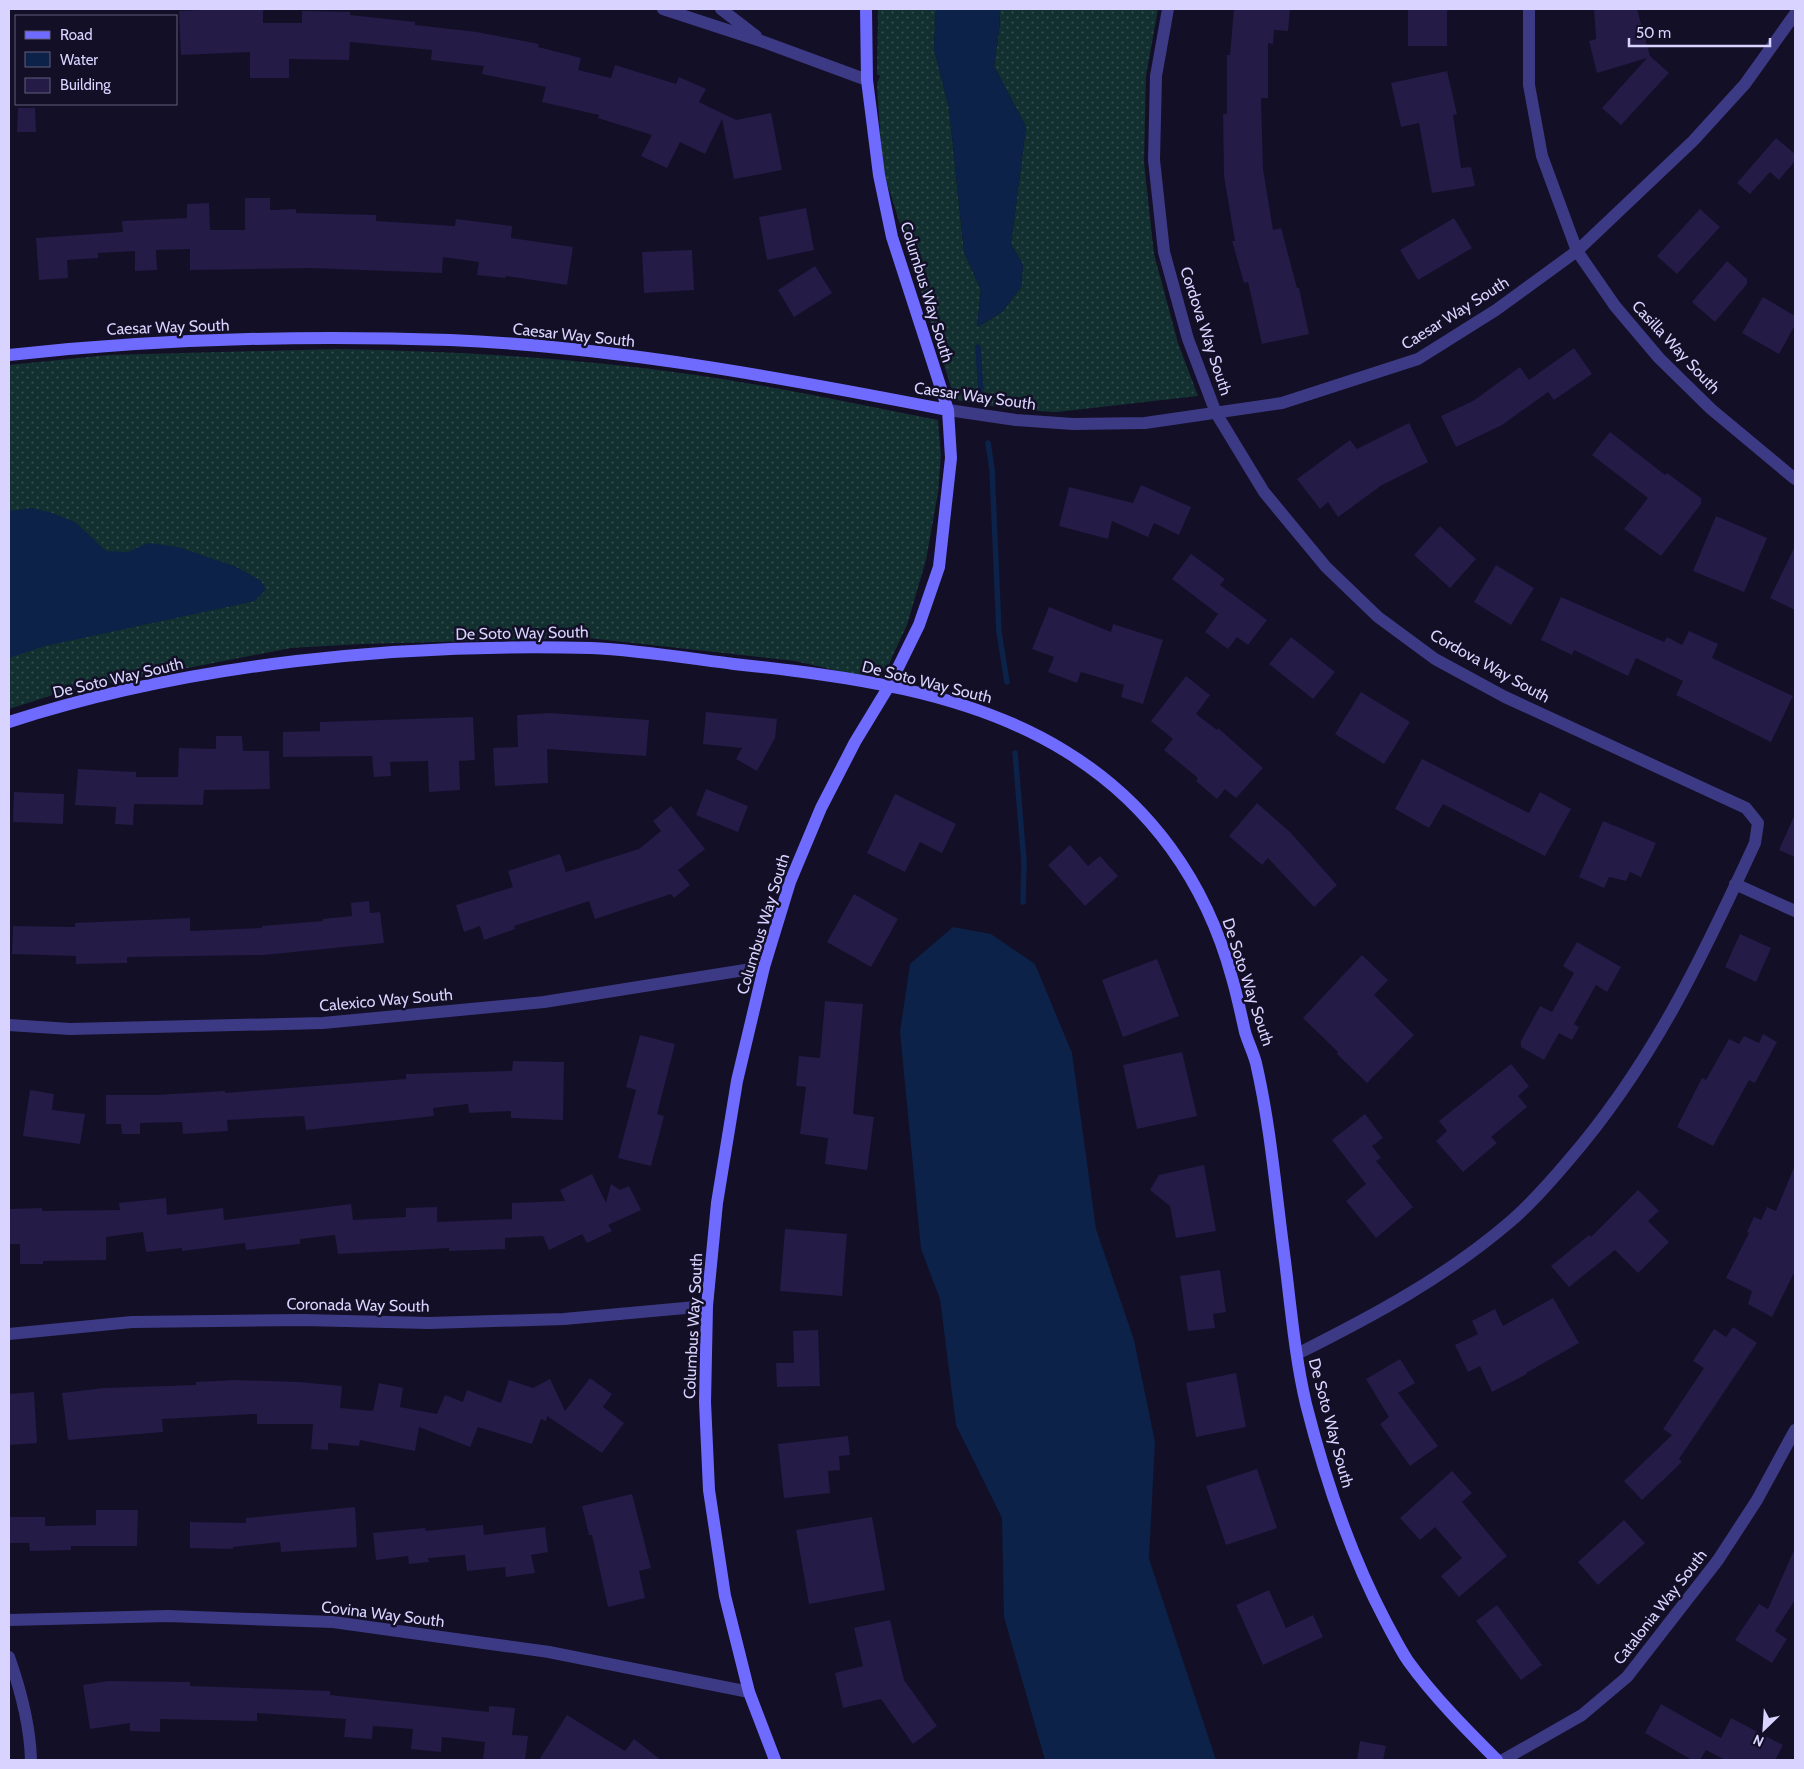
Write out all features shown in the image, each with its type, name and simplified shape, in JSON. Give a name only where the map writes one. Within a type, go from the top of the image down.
[{"type":"street","points":[[663,9],[762,40],[867,80]]},
{"type":"street","points":[[722,9],[762,40]]},
{"type":"street","name":"Columbus Way South","points":[[775,1760],[749,1692],[725,1596],[709,1490],[704,1402],[707,1306],[717,1204],[737,1081],[764,966],[790,882],[821,808],[855,742],[889,686],[919,625],[940,567],[951,458],[948,410],[892,237],[879,175],[867,80],[866,9]]},
{"type":"street","name":"Cordova Way South","points":[[1168,9],[1156,76],[1154,160],[1164,252],[1188,339],[1216,414],[1264,492],[1326,567],[1378,617],[1435,659],[1505,697],[1746,808],[1758,823],[1755,843],[1674,1011],[1635,1075],[1594,1131],[1557,1174],[1512,1220],[1445,1272],[1383,1311],[1296,1354]]},
{"type":"street","name":"Casilla Way South","points":[[1529,9],[1529,85],[1542,156],[1577,250],[1615,306],[1659,358],[1712,409],[1795,479]]},
{"type":"street","name":"Caesar Way South","points":[[9,355],[108,344],[338,338],[452,340],[582,351],[698,365],[835,388],[948,410],[1016,420],[1073,424],[1145,423],[1282,403],[1418,359],[1496,310],[1577,250],[1693,141],[1744,84],[1795,14]]},
{"type":"street","name":"De Soto Way South","points":[[9,722],[168,681],[297,660],[448,650],[595,648],[786,669],[889,686],[997,717],[1064,750],[1116,788],[1153,825],[1189,873],[1212,920],[1232,974],[1247,1040],[1255,1057],[1269,1140],[1296,1354],[1306,1404],[1339,1518],[1367,1587],[1404,1656],[1426,1685],[1497,1760]]},
{"type":"street","points":[[1736,884],[1795,911]]},
{"type":"street","name":"Calexico Way South","points":[[9,1025],[70,1029],[323,1023],[544,1002],[764,966]]},
{"type":"street","name":"Coronada Way South","points":[[9,1334],[132,1322],[304,1320],[429,1323],[564,1319],[707,1306]]},
{"type":"street","name":"Catalonia Way South","points":[[1503,1760],[1582,1715],[1627,1676],[1718,1560],[1757,1500],[1795,1430]]},
{"type":"street","name":"Covina Way South","points":[[9,1620],[168,1616],[333,1622],[549,1652],[749,1692]]},
{"type":"street","points":[[9,1658],[21,1693],[30,1737],[31,1760]]},
{"type":"green space","points":[[878,9],[936,9],[934,49],[949,108],[964,252],[981,290],[977,327],[1002,312],[1021,287],[1023,265],[1011,244],[1026,127],[994,66],[1000,22],[999,9],[1158,9],[1146,76],[1144,162],[1154,254],[1178,343],[1198,396],[1057,412],[1017,410],[955,400],[882,167],[877,83],[880,76],[877,74]]},
{"type":"green space","points":[[337,349],[517,356],[651,369],[757,385],[938,420],[941,455],[938,493],[926,560],[907,625],[888,667],[874,675],[856,675],[795,661],[588,638],[362,644],[291,648],[59,693],[9,709],[9,365],[108,355]]},
{"type":"water","points":[[936,9],[999,9],[1000,22],[994,66],[1026,127],[1011,244],[1023,265],[1021,287],[1002,312],[977,327],[981,290],[964,252],[949,108],[934,49]]},
{"type":"water","points":[[32,508],[75,522],[106,551],[128,552],[148,543],[178,547],[234,566],[260,580],[266,589],[255,601],[45,646],[9,658],[9,511]]},
{"type":"water","points":[[953,927],[991,934],[1035,964],[1072,1053],[1096,1229],[1134,1340],[1155,1442],[1149,1559],[1216,1760],[1045,1760],[1004,1617],[1002,1518],[956,1425],[940,1299],[921,1249],[900,1032],[910,964]]},
{"type":"building","points":[[263,9],[263,23],[302,23],[302,11],[350,12],[350,15],[415,22],[415,25],[477,32],[539,44],[538,47],[581,58],[578,70],[611,78],[615,65],[676,84],[679,77],[706,89],[699,102],[736,120],[771,113],[782,170],[734,179],[722,119],[705,154],[680,142],[667,168],[641,156],[652,135],[598,118],[599,115],[542,102],[546,87],[482,74],[484,66],[431,60],[432,50],[350,42],[349,60],[289,59],[289,78],[250,78],[250,52],[181,55],[179,11]]},
{"type":"building","points":[[1234,9],[1290,9],[1288,31],[1274,30],[1273,44],[1268,43],[1268,98],[1261,98],[1263,169],[1273,230],[1281,228],[1297,288],[1299,288],[1309,334],[1262,344],[1248,282],[1244,283],[1232,241],[1235,241],[1224,176],[1223,114],[1227,114],[1227,55],[1230,55]]},
{"type":"building","points":[[1408,9],[1447,9],[1447,46],[1408,46]]},
{"type":"building","points":[[1594,9],[1637,9],[1650,56],[1669,73],[1621,125],[1602,108],[1647,58],[1597,73],[1589,41],[1596,39]]},
{"type":"building","points":[[1447,71],[1457,114],[1453,115],[1461,168],[1471,167],[1475,186],[1432,193],[1419,123],[1401,127],[1391,83]]},
{"type":"building","points":[[18,108],[35,108],[36,132],[17,132]]},
{"type":"building","points":[[1776,138],[1795,154],[1795,161],[1779,180],[1770,172],[1750,194],[1737,183]]},
{"type":"building","points":[[245,198],[270,198],[270,210],[296,209],[296,213],[376,215],[376,221],[455,226],[456,219],[512,226],[511,238],[573,247],[567,285],[506,276],[505,278],[477,275],[479,262],[443,257],[442,273],[310,268],[190,270],[190,249],[156,250],[157,270],[135,271],[135,251],[98,253],[98,258],[67,260],[68,278],[39,280],[36,238],[123,232],[122,221],[187,218],[187,204],[209,203],[210,230],[245,230]]},
{"type":"building","points":[[806,208],[814,250],[767,260],[759,217]]},
{"type":"building","points":[[1700,209],[1720,227],[1677,274],[1657,256]]},
{"type":"building","points":[[1454,218],[1472,248],[1418,280],[1400,250]]},
{"type":"building","points":[[692,250],[694,290],[644,293],[642,252]]},
{"type":"building","points":[[1727,261],[1747,279],[1747,284],[1715,322],[1692,302]]},
{"type":"building","points":[[815,266],[832,293],[794,317],[778,290]]},
{"type":"building","points":[[1763,297],[1795,316],[1795,325],[1779,354],[1742,333]]},
{"type":"building","points":[[1574,348],[1592,374],[1554,400],[1548,392],[1502,425],[1456,447],[1441,416],[1473,401],[1520,367],[1529,380]]},
{"type":"building","points":[[1409,423],[1428,462],[1382,485],[1338,517],[1328,502],[1320,509],[1297,479],[1350,440],[1357,449]]},
{"type":"building","points":[[1610,432],[1665,475],[1667,473],[1701,498],[1701,504],[1661,556],[1624,529],[1648,498],[1592,455]]},
{"type":"building","points":[[1141,485],[1191,507],[1179,535],[1154,523],[1148,537],[1112,521],[1108,539],[1059,526],[1069,487],[1133,503]]},
{"type":"building","points":[[1716,516],[1767,538],[1744,592],[1693,571]]},
{"type":"building","points":[[1440,526],[1476,559],[1450,588],[1414,555]]},
{"type":"building","points":[[1795,546],[1795,610],[1770,598]]},
{"type":"building","points":[[1191,554],[1225,579],[1220,585],[1267,620],[1248,645],[1237,637],[1228,649],[1205,632],[1218,614],[1172,579]]},
{"type":"building","points":[[1496,565],[1534,588],[1511,625],[1474,602]]},
{"type":"building","points":[[1561,597],[1664,642],[1667,637],[1682,645],[1689,631],[1718,644],[1712,658],[1793,696],[1771,742],[1676,695],[1683,681],[1636,658],[1628,676],[1574,650],[1572,655],[1541,640]]},
{"type":"building","points":[[1049,607],[1111,632],[1113,624],[1163,640],[1143,704],[1121,697],[1124,685],[1081,672],[1077,683],[1048,672],[1054,657],[1032,649]]},
{"type":"building","points":[[1291,637],[1335,672],[1313,699],[1269,664]]},
{"type":"building","points":[[1186,676],[1210,695],[1196,714],[1217,730],[1218,728],[1263,768],[1236,798],[1225,789],[1217,799],[1196,781],[1198,778],[1164,750],[1173,739],[1151,721]]},
{"type":"building","points":[[1361,692],[1410,722],[1384,764],[1335,734]]},
{"type":"building","points":[[706,712],[777,719],[775,738],[757,771],[736,759],[742,748],[703,744]]},
{"type":"building","points":[[550,713],[649,720],[646,756],[547,749],[548,783],[495,786],[493,748],[518,747],[517,715]]},
{"type":"building","points":[[473,717],[475,760],[459,761],[460,790],[429,792],[428,761],[390,762],[391,776],[374,777],[372,756],[283,757],[283,732],[320,731],[320,722]]},
{"type":"building","points":[[216,736],[242,736],[243,751],[269,751],[270,789],[204,790],[203,805],[134,804],[133,825],[115,824],[116,807],[75,805],[78,769],[136,772],[136,777],[178,777],[179,748],[216,749]]},
{"type":"building","points":[[1422,759],[1529,813],[1540,792],[1571,809],[1545,856],[1443,804],[1429,828],[1395,809]]},
{"type":"building","points":[[706,789],[748,806],[738,832],[696,815]]},
{"type":"building","points":[[14,792],[64,794],[63,824],[13,822]]},
{"type":"building","points":[[895,794],[956,824],[942,853],[920,842],[905,872],[867,853]]},
{"type":"building","points":[[1257,803],[1290,832],[1337,885],[1314,907],[1268,858],[1262,865],[1229,836]]},
{"type":"building","points":[[671,806],[705,849],[678,870],[690,885],[674,898],[671,894],[595,919],[589,901],[514,926],[515,929],[484,940],[480,926],[464,932],[456,905],[513,887],[508,871],[560,854],[566,872],[639,849],[661,831],[653,821]]},
{"type":"building","points":[[1795,814],[1795,857],[1779,850]]},
{"type":"building","points":[[1603,821],[1656,843],[1641,877],[1630,872],[1626,881],[1609,877],[1604,888],[1579,877]]},
{"type":"building","points":[[1070,845],[1088,866],[1100,856],[1118,876],[1085,906],[1048,865]]},
{"type":"building","points":[[854,894],[898,919],[871,967],[827,942]]},
{"type":"building","points":[[369,901],[370,913],[380,912],[384,943],[264,955],[127,957],[127,963],[76,964],[76,956],[12,954],[13,926],[75,927],[75,923],[190,918],[190,931],[262,928],[262,926],[323,921],[323,919],[352,916],[351,903]]},
{"type":"building","points":[[1740,934],[1771,948],[1756,982],[1725,967]]},
{"type":"building","points":[[1577,942],[1621,967],[1607,992],[1596,985],[1574,1024],[1579,1027],[1572,1040],[1559,1033],[1544,1060],[1521,1047],[1521,1041],[1540,1006],[1552,1012],[1574,973],[1563,966]]},
{"type":"building","points":[[1362,955],[1388,980],[1374,995],[1414,1035],[1367,1083],[1303,1018]]},
{"type":"building","points":[[1157,959],[1179,1016],[1123,1037],[1102,980]]},
{"type":"building","points":[[825,1001],[863,1004],[853,1114],[874,1117],[867,1170],[825,1164],[828,1138],[800,1134],[806,1087],[796,1086],[799,1056],[820,1058]]},
{"type":"building","points":[[1763,1034],[1777,1042],[1755,1083],[1749,1080],[1713,1146],[1677,1127],[1702,1078],[1706,1080],[1729,1039],[1739,1044],[1744,1036],[1759,1043]]},
{"type":"building","points":[[640,1035],[675,1044],[657,1114],[664,1116],[651,1166],[618,1158],[636,1090],[626,1087]]},
{"type":"building","points":[[1182,1052],[1197,1116],[1137,1129],[1123,1065]]},
{"type":"building","points":[[513,1061],[564,1062],[563,1120],[511,1118],[511,1111],[469,1113],[468,1104],[433,1108],[434,1116],[306,1130],[304,1116],[227,1120],[228,1131],[183,1134],[182,1122],[140,1123],[140,1134],[122,1134],[121,1124],[106,1124],[106,1095],[156,1095],[225,1091],[225,1093],[406,1079],[406,1074],[512,1071]]},
{"type":"building","points":[[1511,1064],[1529,1086],[1518,1096],[1527,1107],[1491,1137],[1497,1143],[1463,1172],[1436,1141],[1447,1131],[1439,1121]]},
{"type":"building","points":[[30,1090],[54,1094],[52,1110],[85,1114],[80,1144],[23,1136]]},
{"type":"building","points":[[1365,1114],[1383,1138],[1372,1146],[1381,1158],[1376,1161],[1413,1207],[1376,1238],[1346,1201],[1366,1184],[1332,1140]]},
{"type":"building","points":[[1204,1165],[1216,1231],[1176,1238],[1170,1206],[1150,1190],[1159,1175]]},
{"type":"building","points":[[1795,1165],[1795,1271],[1772,1317],[1748,1304],[1752,1291],[1726,1278],[1749,1233],[1747,1232],[1754,1217],[1761,1220],[1767,1207],[1776,1211]]},
{"type":"building","points":[[592,1174],[606,1203],[611,1184],[620,1190],[629,1186],[641,1210],[608,1225],[612,1231],[587,1243],[582,1234],[549,1250],[543,1236],[505,1238],[505,1249],[449,1251],[449,1248],[338,1254],[335,1235],[300,1239],[300,1244],[246,1250],[245,1243],[182,1251],[182,1248],[146,1252],[143,1232],[106,1237],[106,1260],[43,1261],[43,1264],[20,1264],[20,1244],[9,1244],[9,1209],[42,1208],[42,1211],[120,1210],[119,1203],[166,1198],[167,1215],[223,1208],[224,1220],[351,1204],[353,1220],[406,1217],[406,1208],[437,1207],[437,1222],[512,1219],[512,1203],[565,1201],[560,1190]]},
{"type":"building","points":[[1638,1190],[1659,1211],[1648,1221],[1669,1242],[1638,1273],[1615,1250],[1569,1287],[1551,1266],[1589,1235],[1591,1237]]},
{"type":"building","points":[[785,1229],[847,1234],[842,1296],[780,1291]]},
{"type":"building","points":[[1220,1270],[1226,1312],[1213,1314],[1215,1328],[1188,1331],[1180,1276]]},
{"type":"building","points":[[1553,1298],[1579,1343],[1492,1392],[1480,1366],[1468,1372],[1455,1345],[1478,1334],[1472,1321],[1495,1309],[1503,1326]]},
{"type":"building","points":[[1733,1327],[1757,1343],[1679,1459],[1682,1462],[1642,1500],[1624,1481],[1672,1435],[1663,1429],[1704,1368],[1693,1361],[1714,1329],[1726,1337]]},
{"type":"building","points":[[818,1330],[820,1386],[777,1387],[776,1363],[794,1363],[793,1331]]},
{"type":"building","points":[[1400,1359],[1415,1383],[1398,1393],[1438,1446],[1410,1466],[1380,1424],[1389,1417],[1366,1379]]},
{"type":"building","points":[[1236,1373],[1246,1427],[1196,1437],[1186,1383]]},
{"type":"building","points":[[590,1378],[612,1394],[603,1407],[624,1423],[602,1453],[547,1416],[546,1421],[541,1419],[532,1444],[478,1427],[470,1447],[419,1427],[415,1451],[360,1440],[359,1446],[328,1443],[328,1450],[311,1449],[313,1424],[257,1424],[257,1414],[162,1419],[163,1432],[68,1440],[62,1393],[104,1388],[196,1385],[196,1382],[236,1380],[299,1382],[342,1386],[340,1408],[373,1411],[379,1383],[403,1388],[400,1407],[437,1414],[445,1395],[463,1402],[467,1390],[501,1403],[509,1380],[533,1388],[550,1379],[565,1411]]},
{"type":"building","points":[[34,1392],[37,1443],[9,1445],[9,1394]]},
{"type":"building","points":[[848,1436],[850,1455],[839,1456],[840,1470],[828,1471],[830,1493],[784,1498],[778,1444]]},
{"type":"building","points":[[1257,1469],[1277,1528],[1226,1545],[1206,1486]]},
{"type":"building","points":[[1452,1471],[1472,1493],[1462,1502],[1507,1556],[1459,1597],[1441,1576],[1462,1558],[1435,1527],[1420,1540],[1400,1518]]},
{"type":"building","points":[[632,1494],[651,1568],[639,1571],[645,1598],[608,1607],[592,1535],[589,1535],[582,1506]]},
{"type":"building","points":[[355,1507],[357,1547],[281,1552],[280,1542],[233,1547],[233,1549],[190,1548],[190,1522],[246,1523],[246,1518]]},
{"type":"building","points":[[96,1510],[138,1510],[137,1546],[71,1546],[71,1550],[30,1551],[29,1543],[9,1543],[9,1517],[45,1517],[45,1526],[96,1525]]},
{"type":"building","points":[[872,1517],[885,1590],[809,1604],[796,1530]]},
{"type":"building","points":[[1624,1520],[1645,1543],[1598,1585],[1578,1562]]},
{"type":"building","points":[[483,1525],[484,1535],[545,1527],[548,1552],[531,1555],[535,1573],[506,1577],[505,1567],[467,1571],[465,1555],[428,1558],[429,1562],[409,1564],[408,1556],[376,1560],[373,1533],[425,1528],[426,1531]]},
{"type":"building","points":[[1795,1548],[1795,1600],[1775,1631],[1787,1639],[1772,1663],[1735,1640],[1759,1604],[1768,1609]]},
{"type":"building","points":[[1269,1590],[1286,1628],[1313,1615],[1323,1637],[1263,1665],[1236,1605]]},
{"type":"building","points":[[1497,1605],[1542,1665],[1521,1680],[1476,1621]]},
{"type":"building","points":[[890,1620],[904,1680],[937,1726],[913,1744],[881,1699],[843,1708],[835,1673],[863,1666],[854,1628]]},
{"type":"building","points":[[108,1681],[190,1682],[190,1686],[330,1691],[330,1695],[489,1712],[489,1706],[515,1708],[512,1735],[528,1736],[525,1760],[483,1760],[485,1742],[442,1737],[441,1752],[411,1749],[413,1729],[373,1726],[372,1739],[344,1737],[346,1719],[257,1713],[257,1721],[160,1719],[160,1732],[130,1731],[130,1723],[90,1729],[83,1685]]},
{"type":"building","points":[[1661,1704],[1721,1738],[1731,1718],[1783,1745],[1775,1760],[1725,1760],[1706,1750],[1700,1760],[1692,1760],[1645,1733]]},
{"type":"building","points":[[567,1715],[625,1751],[634,1739],[661,1760],[539,1760]]},
{"type":"building","points":[[1360,1741],[1386,1746],[1383,1760],[1357,1760]]},
{"type":"waterway","points":[[978,347],[981,393]]},
{"type":"waterway","points":[[988,443],[992,469],[999,632],[1007,682]]},
{"type":"waterway","points":[[1015,753],[1024,862],[1023,902]]}]
